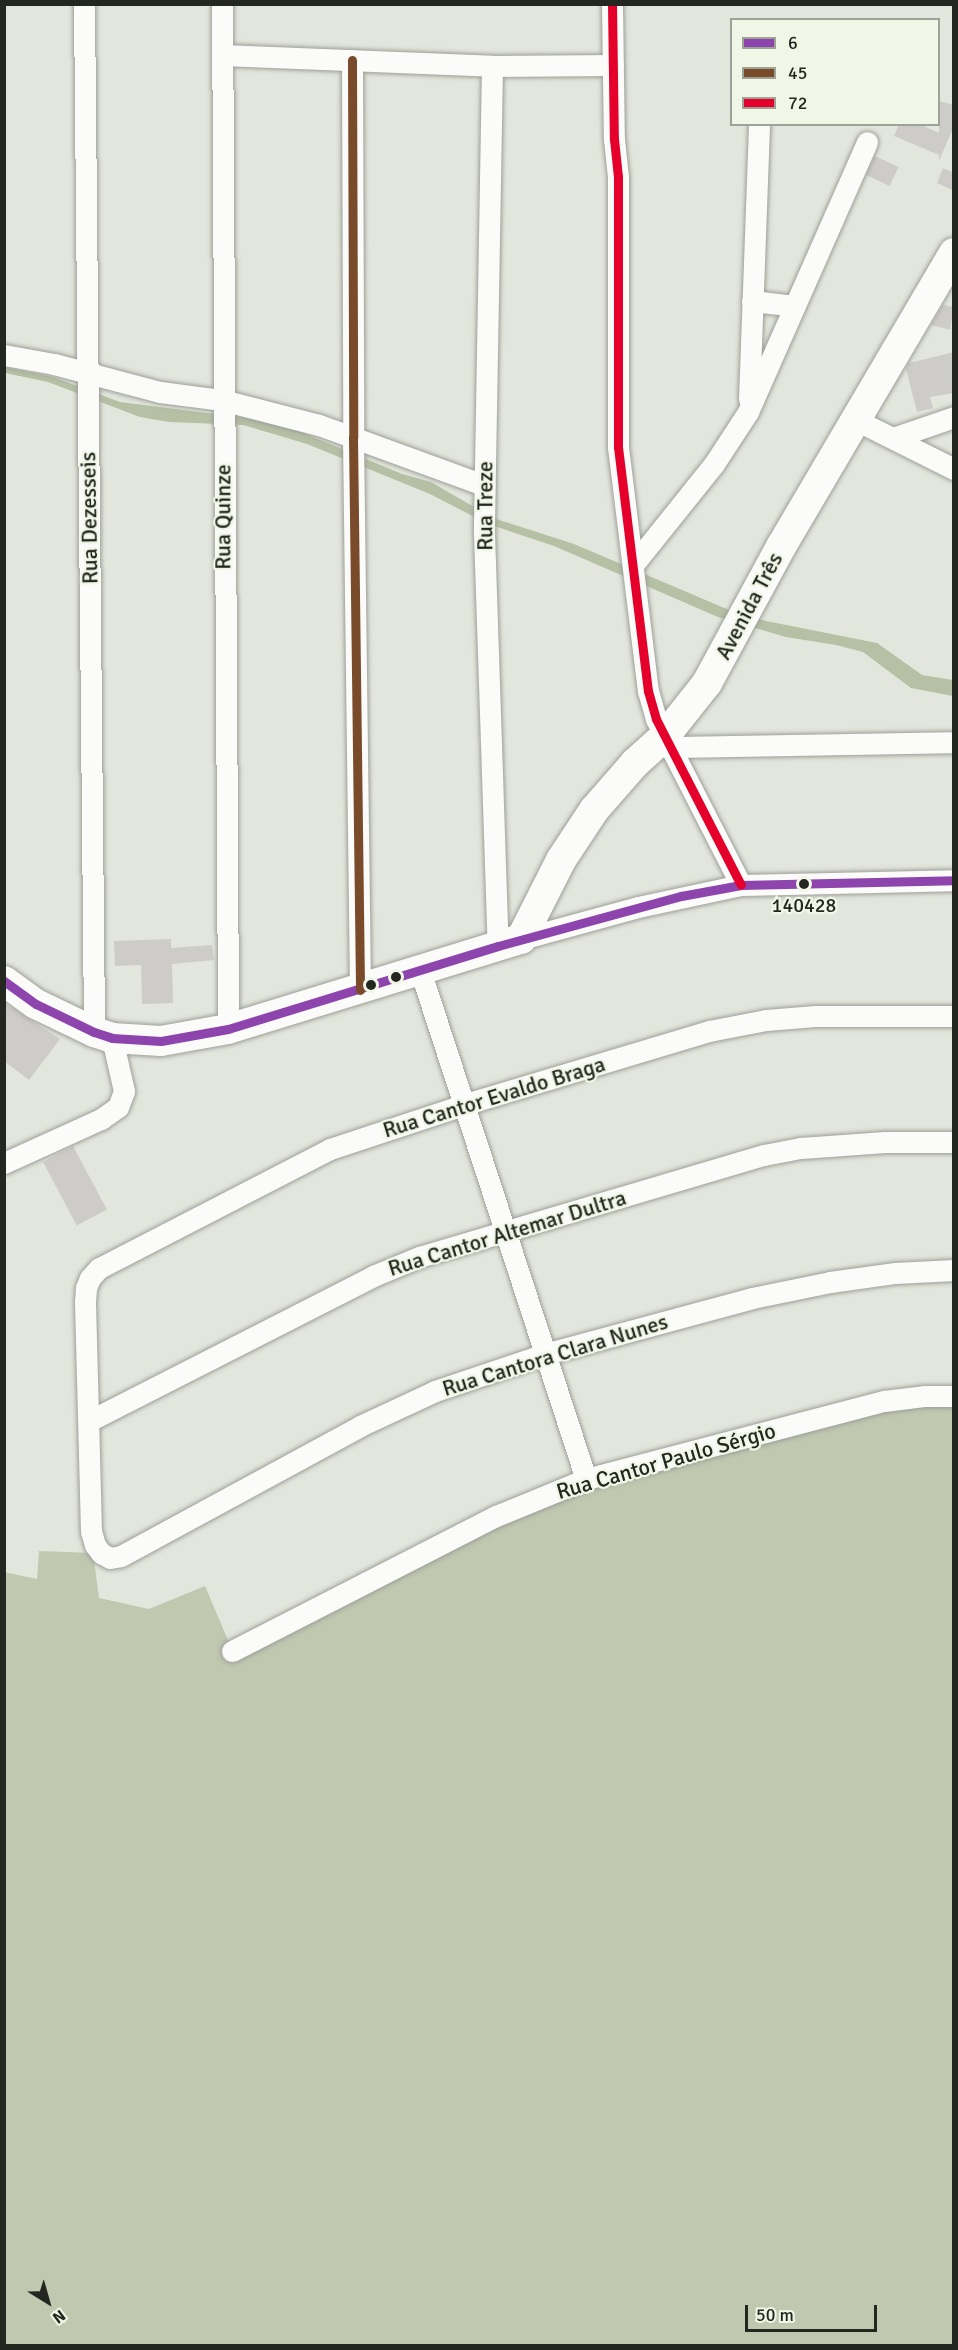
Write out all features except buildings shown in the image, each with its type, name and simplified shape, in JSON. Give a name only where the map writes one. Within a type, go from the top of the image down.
[{"type":"street","name":"Rua Dezesseis","points":[[4,1163],[101,1119],[118,1107],[124,1091],[103,1035],[87,380],[84,4]]},
{"type":"street","name":"Rua Quinze","points":[[222,4],[222,438],[228,1029]]},
{"type":"street","points":[[612,4],[614,139],[618,177],[618,447],[648,691],[668,742],[741,885]]},
{"type":"street","points":[[222,55],[492,66],[613,65]]},
{"type":"street","points":[[352,60],[353,481],[360,990]]},
{"type":"street","name":"Rua Treze","points":[[492,66],[484,533],[509,943]]},
{"type":"street","points":[[748,412],[759,126]]},
{"type":"street","points":[[633,566],[714,464],[748,412],[867,142]]},
{"type":"street","name":"Avenida Três","points":[[509,943],[594,810],[634,763],[668,742],[731,643],[782,545],[954,253]]},
{"type":"street","points":[[752,301],[795,306]]},
{"type":"street","points":[[4,355],[54,364],[87,380],[160,392],[319,425],[353,443],[484,485]]},
{"type":"street","points":[[893,438],[954,417]]},
{"type":"street","points":[[856,420],[954,469]]},
{"type":"street","points":[[668,742],[954,742]]},
{"type":"street","points":[[4,981],[36,1004],[103,1035],[161,1041],[228,1029],[509,943],[649,904],[741,885],[954,880]]},
{"type":"street","points":[[420,970],[586,1479]]},
{"type":"street","name":"Rua Cantor Evaldo Braga","points":[[121,1556],[110,1558],[101,1553],[95,1545],[91,1531],[85,1302],[90,1278],[99,1268],[330,1149],[463,1106],[709,1032],[766,1020],[815,1016],[954,1016]]},
{"type":"street","name":"Rua Cantor Altemar Dultra","points":[[89,1421],[373,1276],[419,1257],[764,1155],[801,1148],[885,1142],[954,1143]]},
{"type":"street","name":"Rua Cantora Clara Nunes","points":[[121,1556],[370,1421],[435,1391],[545,1354],[752,1298],[830,1281],[895,1273],[954,1270]]},
{"type":"street","name":"Rua Cantor Paulo Sérgio","points":[[232,1651],[496,1516],[586,1479],[884,1401],[924,1396],[954,1396]]},
{"type":"shaded area","points":[[4,367],[53,377],[120,402],[277,422],[402,474],[431,482],[493,518],[574,544],[729,610],[766,621],[877,643],[922,675],[953,680],[953,696],[911,688],[863,652],[786,637],[718,617],[554,546],[488,524],[430,494],[307,444],[243,425],[169,422],[140,417],[48,382],[5,373]]},
{"type":"shaded area","points":[[953,1406],[953,2345],[5,2345],[4,1572],[37,1579],[39,1551],[93,1553],[99,1598],[149,1609],[205,1586],[230,1645],[587,1475],[893,1408]]},
{"type":"transit line","name":"72","points":[[612,4],[614,139],[618,177],[618,447],[648,691],[656,719],[741,885]]},
{"type":"transit line","name":"45","points":[[352,60],[353,437],[360,990]]},
{"type":"transit line","name":"6","points":[[4,981],[36,1004],[94,1032],[112,1038],[161,1041],[228,1029],[498,946],[681,896],[741,885],[954,880]]},
{"type":"place","name":"140428","points":[[804,884]]}]
